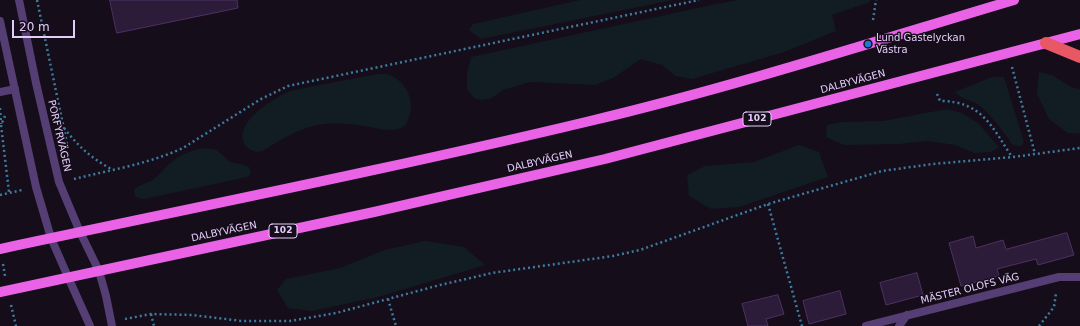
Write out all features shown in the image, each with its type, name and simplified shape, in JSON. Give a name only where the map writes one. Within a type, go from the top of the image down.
[{"type":"highway","points":[[1046,43],[1080,57]]},
{"type":"main road","points":[[0,249],[457,152],[593,120],[752,78],[1014,0]]},
{"type":"main road","name":"DALBYVÄGEN","points":[[0,292],[460,193],[604,159],[1080,34]]},
{"type":"street","name":"PORFYRVÄGEN","points":[[19,0],[36,83],[59,182],[80,232],[99,271],[106,296],[111,324]]},
{"type":"street","points":[[0,21],[36,187],[51,238],[90,326]]},
{"type":"street","points":[[0,92],[15,89]]},
{"type":"street","name":"MÄSTER OLOFS VÄG","points":[[866,326],[1059,277],[1080,277]]},
{"type":"street","points":[[899,326],[907,315]]},
{"type":"path","points":[[37,0],[68,148]]},
{"type":"path","points":[[59,182],[151,161],[183,148],[261,99],[288,86],[699,0]]},
{"type":"path","points":[[873,20],[876,0]]},
{"type":"path","points":[[1012,67],[1035,154]]},
{"type":"path","points":[[1,125],[15,89]]},
{"type":"path","points":[[937,94],[940,101],[949,101],[966,105],[981,114],[987,120],[1013,157]]},
{"type":"path","points":[[0,108],[9,192]]},
{"type":"path","points":[[64,128],[78,146],[94,160],[112,170]]},
{"type":"path","points":[[111,324],[151,314],[192,315],[242,321],[290,321],[336,314],[440,285],[492,273],[625,254],[676,238],[768,204],[882,171],[933,164],[1013,157],[1080,148]]},
{"type":"path","points":[[0,195],[36,187]]},
{"type":"path","points":[[768,204],[802,326]]},
{"type":"path","points":[[1039,326],[1054,307],[1059,277]]},
{"type":"path","points":[[388,299],[396,326]]},
{"type":"path","points":[[151,314],[154,326]]},
{"type":"shaded area","points":[[580,0],[673,0],[481,39],[469,30],[473,24]]},
{"type":"shaded area","points":[[739,0],[870,0],[870,2],[832,15],[836,31],[784,52],[692,79],[675,76],[662,65],[641,59],[613,78],[595,85],[530,82],[503,90],[490,99],[481,100],[474,98],[467,89],[467,74],[471,57]]},
{"type":"shaded area","points":[[1039,72],[1052,75],[1071,87],[1080,89],[1080,134],[1068,133],[1049,119],[1037,94]]},
{"type":"shaded area","points":[[378,74],[390,75],[400,81],[407,91],[411,102],[411,108],[406,125],[403,127],[387,130],[358,125],[325,124],[301,130],[258,152],[252,151],[245,145],[243,133],[248,122],[262,107],[283,94],[298,89]]},
{"type":"shaded area","points":[[992,77],[1004,77],[1024,142],[1021,146],[1013,145],[982,107],[955,92]]},
{"type":"shaded area","points":[[947,109],[962,113],[979,124],[999,147],[991,152],[975,153],[955,145],[927,141],[899,144],[844,145],[826,137],[827,125],[842,122],[883,121]]},
{"type":"shaded area","points":[[799,145],[819,152],[828,177],[739,207],[711,209],[689,196],[687,175],[705,166],[754,162]]},
{"type":"shaded area","points":[[204,148],[217,150],[230,162],[249,167],[251,174],[247,177],[144,199],[135,197],[134,190],[136,188],[154,179],[175,159],[194,150]]},
{"type":"shaded area","points":[[425,241],[464,247],[485,265],[378,297],[312,311],[288,308],[277,290],[286,279],[340,268],[385,250]]},
{"type":"building","points":[[110,0],[237,0],[238,8],[117,33]]},
{"type":"building","points":[[1067,233],[1074,255],[1038,265],[1036,259],[997,269],[999,276],[961,286],[949,243],[973,236],[976,248],[1003,240],[1006,249]]},
{"type":"building","points":[[917,273],[923,295],[886,305],[880,283]]},
{"type":"building","points":[[840,291],[846,314],[809,324],[803,301]]},
{"type":"building","points":[[778,295],[784,314],[766,319],[768,326],[748,326],[742,304]]},
{"type":"place","name":"Lund Gastelyckan Västra","points":[[868,44]]}]
